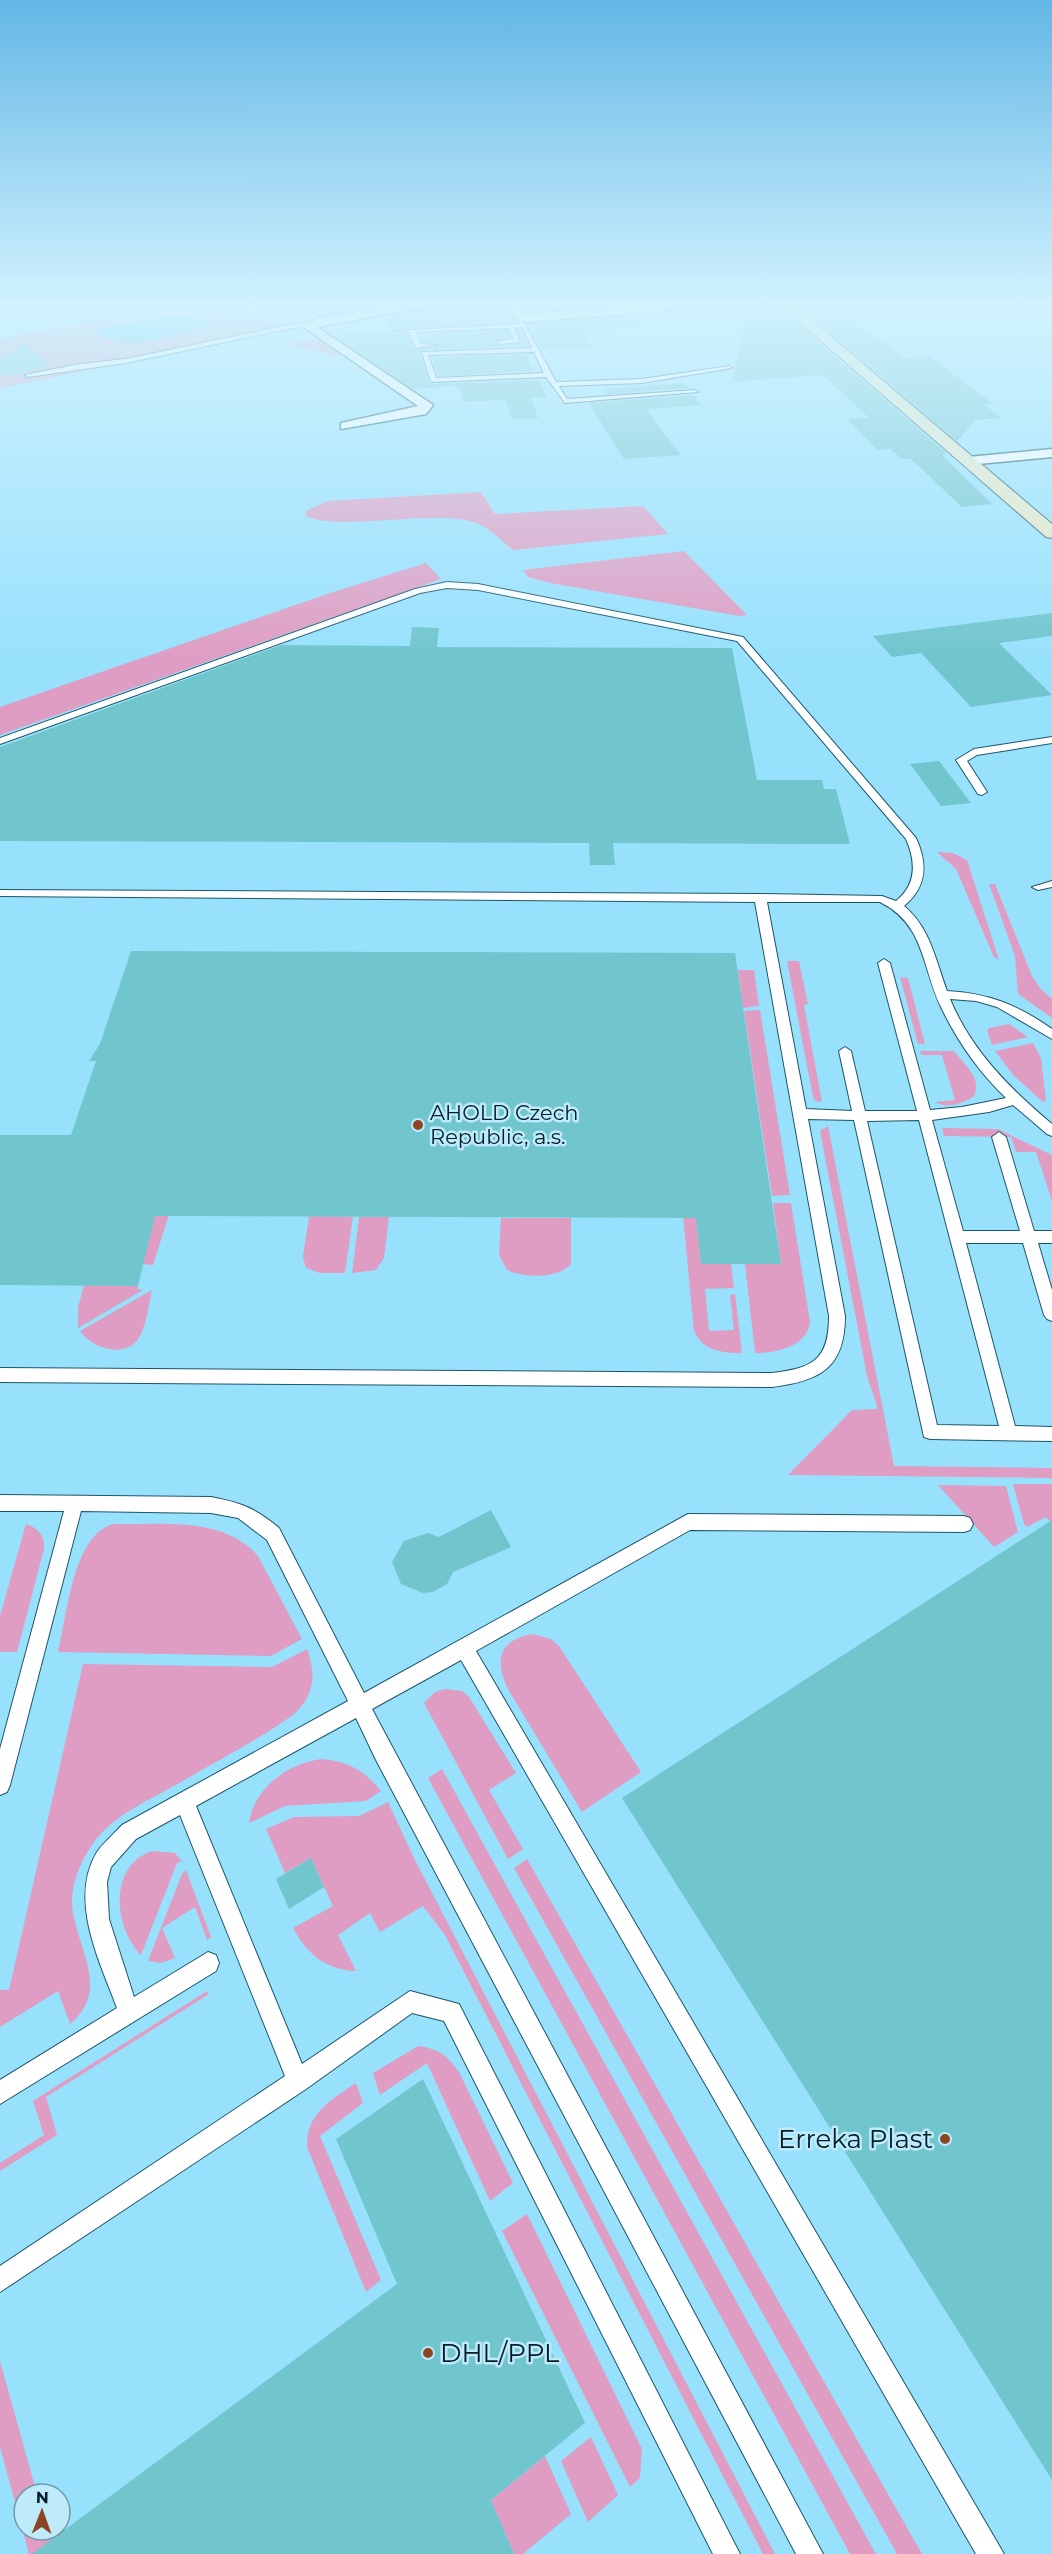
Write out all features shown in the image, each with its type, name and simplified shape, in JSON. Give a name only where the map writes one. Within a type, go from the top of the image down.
[{"type":"main road","points":[[921,420],[1052,533]]},
{"type":"street","points":[[346,426],[375,420]]},
{"type":"street","points":[[968,461],[1052,453]]},
{"type":"lane","points":[[0,741],[418,591],[447,585],[478,587],[725,634],[744,642],[911,838],[919,858],[920,876],[914,892],[898,905]]},
{"type":"lane","points":[[982,792],[961,760],[966,756],[974,752],[1052,740]]},
{"type":"lane","points":[[1038,887],[1052,884]]},
{"type":"lane","points":[[0,893],[870,897],[898,905],[908,912],[917,925],[942,995],[970,1048],[1015,1100],[1052,1131]]},
{"type":"lane","points":[[0,1375],[772,1380],[794,1378],[811,1372],[825,1362],[835,1349],[838,1335],[760,897]]},
{"type":"lane","points":[[884,963],[1009,1433]]},
{"type":"lane","points":[[942,995],[975,996],[996,1000],[1014,1008],[1052,1035]]},
{"type":"lane","points":[[845,1051],[930,1432],[1052,1434]]},
{"type":"lane","points":[[798,1114],[924,1115],[980,1111],[1015,1100]]},
{"type":"lane","points":[[999,1137],[1052,1315]]},
{"type":"lane","points":[[957,1237],[1052,1238]]},
{"type":"lane","points":[[0,1503],[211,1505],[241,1512],[254,1518],[273,1534],[360,1706],[810,2554]]},
{"type":"lane","points":[[0,1785],[75,1503]]},
{"type":"lane","points":[[129,2012],[101,1929],[95,1898],[102,1863],[129,1832],[360,1706],[688,1522],[964,1524]]},
{"type":"lane","points":[[464,1648],[991,2554]]},
{"type":"lane","points":[[185,1802],[298,2081]]},
{"type":"lane","points":[[0,2092],[208,1963]]},
{"type":"lane","points":[[0,2280],[298,2081],[410,2001],[451,2012],[727,2554]]},
{"type":"shaded area","points":[[481,492],[495,514],[643,506],[668,534],[513,550],[481,525],[458,519],[337,522],[318,520],[305,515],[307,510],[328,501]]},
{"type":"shaded area","points":[[684,551],[747,615],[739,616],[550,583],[528,577],[523,570]]},
{"type":"shaded area","points":[[426,563],[441,579],[0,735],[0,707],[330,593]]},
{"type":"shaded area","points":[[937,852],[953,853],[967,860],[999,960],[994,957],[956,869]]},
{"type":"shaded area","points":[[989,884],[995,884],[1032,976],[1040,988],[1052,999],[1052,1018],[1018,994],[1015,956]]},
{"type":"shaded area","points":[[787,961],[799,961],[808,1004],[804,1005],[822,1102],[816,1101],[813,1097]]},
{"type":"shaded area","points":[[738,970],[754,970],[759,1006],[743,1008]]},
{"type":"shaded area","points":[[900,977],[908,978],[925,1044],[918,1044]]},
{"type":"shaded area","points":[[760,1010],[790,1195],[772,1196],[744,1011]]},
{"type":"shaded area","points":[[1009,1024],[1028,1037],[992,1045],[987,1031],[989,1028]]},
{"type":"shaded area","points":[[1033,1043],[1041,1058],[1046,1100],[1043,1102],[1013,1075],[995,1051]]},
{"type":"shaded area","points":[[920,1051],[954,1051],[974,1078],[976,1090],[974,1096],[955,1105],[935,1102],[955,1100],[942,1055],[921,1055]]},
{"type":"shaded area","points":[[828,1126],[894,1466],[1052,1468],[1052,1478],[788,1475],[852,1410],[878,1409],[867,1376],[820,1131]]},
{"type":"shaded area","points":[[942,1128],[998,1129],[1052,1155],[1052,1201],[1036,1152],[1016,1152],[1011,1137],[944,1136]]},
{"type":"shaded area","points":[[140,1202],[173,1202],[153,1265],[143,1264]]},
{"type":"shaded area","points":[[773,1203],[791,1203],[810,1322],[808,1331],[797,1343],[781,1350],[755,1353],[745,1264],[781,1264]]},
{"type":"shaded area","points":[[682,1205],[695,1205],[701,1263],[731,1264],[734,1288],[705,1289],[709,1331],[734,1330],[730,1295],[735,1294],[742,1353],[714,1350],[702,1343],[694,1331]]},
{"type":"shaded area","points":[[309,1216],[353,1217],[345,1273],[320,1273],[306,1268],[303,1257]]},
{"type":"shaded area","points":[[359,1217],[389,1217],[384,1258],[376,1270],[352,1273]]},
{"type":"shaded area","points":[[501,1218],[571,1218],[571,1264],[558,1272],[541,1276],[523,1275],[507,1270],[499,1255]]},
{"type":"shaded area","points":[[84,1285],[138,1286],[137,1289],[143,1290],[78,1328],[78,1307]]},
{"type":"shaded area","points":[[152,1290],[142,1332],[137,1341],[130,1346],[112,1350],[94,1344],[80,1331]]},
{"type":"shaded area","points":[[1013,1484],[1052,1484],[1052,1524],[1046,1517],[1027,1527],[1024,1524]]},
{"type":"shaded area","points":[[938,1485],[1006,1486],[1018,1532],[994,1547]]},
{"type":"shaded area","points":[[26,1524],[40,1533],[44,1549],[17,1652],[0,1652],[0,1616]]},
{"type":"shaded area","points":[[114,1524],[191,1525],[228,1534],[244,1543],[258,1556],[302,1639],[271,1656],[58,1652],[69,1598],[81,1559],[89,1543],[100,1531]]},
{"type":"shaded area","points":[[533,1634],[551,1639],[559,1646],[641,1772],[582,1812],[508,1689],[501,1669],[506,1646]]},
{"type":"shaded area","points":[[307,1649],[312,1668],[312,1685],[300,1708],[293,1715],[249,1744],[128,1812],[99,1835],[88,1851],[75,1879],[72,1894],[74,1917],[88,1964],[90,1980],[89,1995],[83,2010],[70,2024],[58,1991],[0,2027],[0,1990],[9,1990],[83,1664],[272,1667]]},
{"type":"shaded area","points":[[445,1689],[462,1691],[469,1697],[516,1773],[489,1790],[523,1849],[508,1859],[424,1703],[435,1692]]},
{"type":"shaded area","points":[[321,1759],[340,1762],[355,1768],[381,1791],[366,1801],[285,1806],[249,1823],[258,1799],[274,1780],[296,1766]]},
{"type":"shaded area","points":[[442,1769],[876,2554],[850,2554],[428,1778]]},
{"type":"shaded area","points":[[388,1802],[414,1858],[775,2554],[763,2554],[445,1935],[423,1906],[380,1932],[370,1913],[338,1935],[356,1971],[335,1968],[318,1959],[305,1946],[293,1928],[333,1906],[311,1858],[285,1873],[266,1829],[294,1817],[359,1816]]},
{"type":"shaded area","points":[[152,1851],[175,1853],[182,1861],[177,1863],[141,1955],[125,1928],[120,1897],[122,1882],[128,1869],[138,1858]]},
{"type":"shaded area","points":[[527,1859],[922,2554],[897,2554],[514,1868]]},
{"type":"shaded area","points":[[186,1870],[211,1937],[207,1940],[195,1907],[162,1928],[175,1958],[161,1963],[148,1961],[182,1874]]},
{"type":"shaded area","points":[[207,1991],[209,1994],[46,2097],[57,2135],[0,2171],[0,2163],[44,2135],[33,2101]]},
{"type":"shaded area","points":[[418,2046],[442,2054],[459,2072],[513,2183],[490,2201],[427,2063],[380,2095],[373,2073]]},
{"type":"shaded area","points":[[356,2083],[363,2103],[320,2136],[381,2280],[366,2292],[307,2147],[308,2135],[315,2116],[329,2102]]},
{"type":"shaded area","points":[[527,2214],[642,2449],[640,2478],[630,2487],[502,2231]]},
{"type":"shaded area","points":[[0,2361],[34,2482],[12,2482],[12,2491],[0,2447]]},
{"type":"shaded area","points":[[591,2437],[618,2495],[588,2522],[561,2461]]},
{"type":"shaded area","points":[[545,2456],[571,2514],[523,2554],[514,2554],[491,2500]]},
{"type":"shaded area","points":[[26,2542],[50,2542],[45,2554],[29,2554]]},
{"type":"building","points":[[600,420],[655,420],[681,455],[624,459]]},
{"type":"building","points":[[848,420],[908,420],[946,453],[943,456],[992,504],[962,507],[911,459],[902,459],[890,449],[877,450]]},
{"type":"building","points":[[933,420],[976,420],[957,441]]},
{"type":"building","points":[[1052,613],[1052,636],[999,643],[1052,695],[971,707],[921,653],[892,657],[873,636]]},
{"type":"building","points":[[412,627],[439,628],[437,647],[732,648],[757,780],[822,780],[824,789],[836,789],[850,844],[613,843],[615,865],[590,865],[589,843],[0,841],[0,747],[281,645],[410,646]]},
{"type":"building","points":[[939,761],[971,803],[941,806],[910,764]]},
{"type":"building","name":"AHOLD Czech Republic, a.s.","points":[[131,951],[735,953],[781,1264],[701,1264],[696,1218],[155,1216],[138,1286],[0,1285],[0,1135],[71,1135],[96,1061],[89,1061],[100,1044]]},
{"type":"building","points":[[491,1510],[511,1547],[453,1572],[447,1584],[433,1592],[423,1593],[401,1584],[392,1562],[404,1541],[428,1533],[439,1537]]},
{"type":"building","name":"Erreka Plast","points":[[1052,1520],[1052,2480],[622,1798]]},
{"type":"building","points":[[311,1858],[324,1887],[289,1909],[276,1879]]},
{"type":"building","name":"DHL/PPL","points":[[423,2079],[585,2423],[491,2500],[514,2554],[32,2554],[48,2542],[72,2542],[72,2524],[397,2284],[336,2139]]},
{"type":"place","name":"AHOLD Czech Republic, a.s.","points":[[418,1125]]},
{"type":"place","name":"Erreka Plast","points":[[945,2139]]},
{"type":"place","name":"DHL/PPL","points":[[428,2353]]}]
